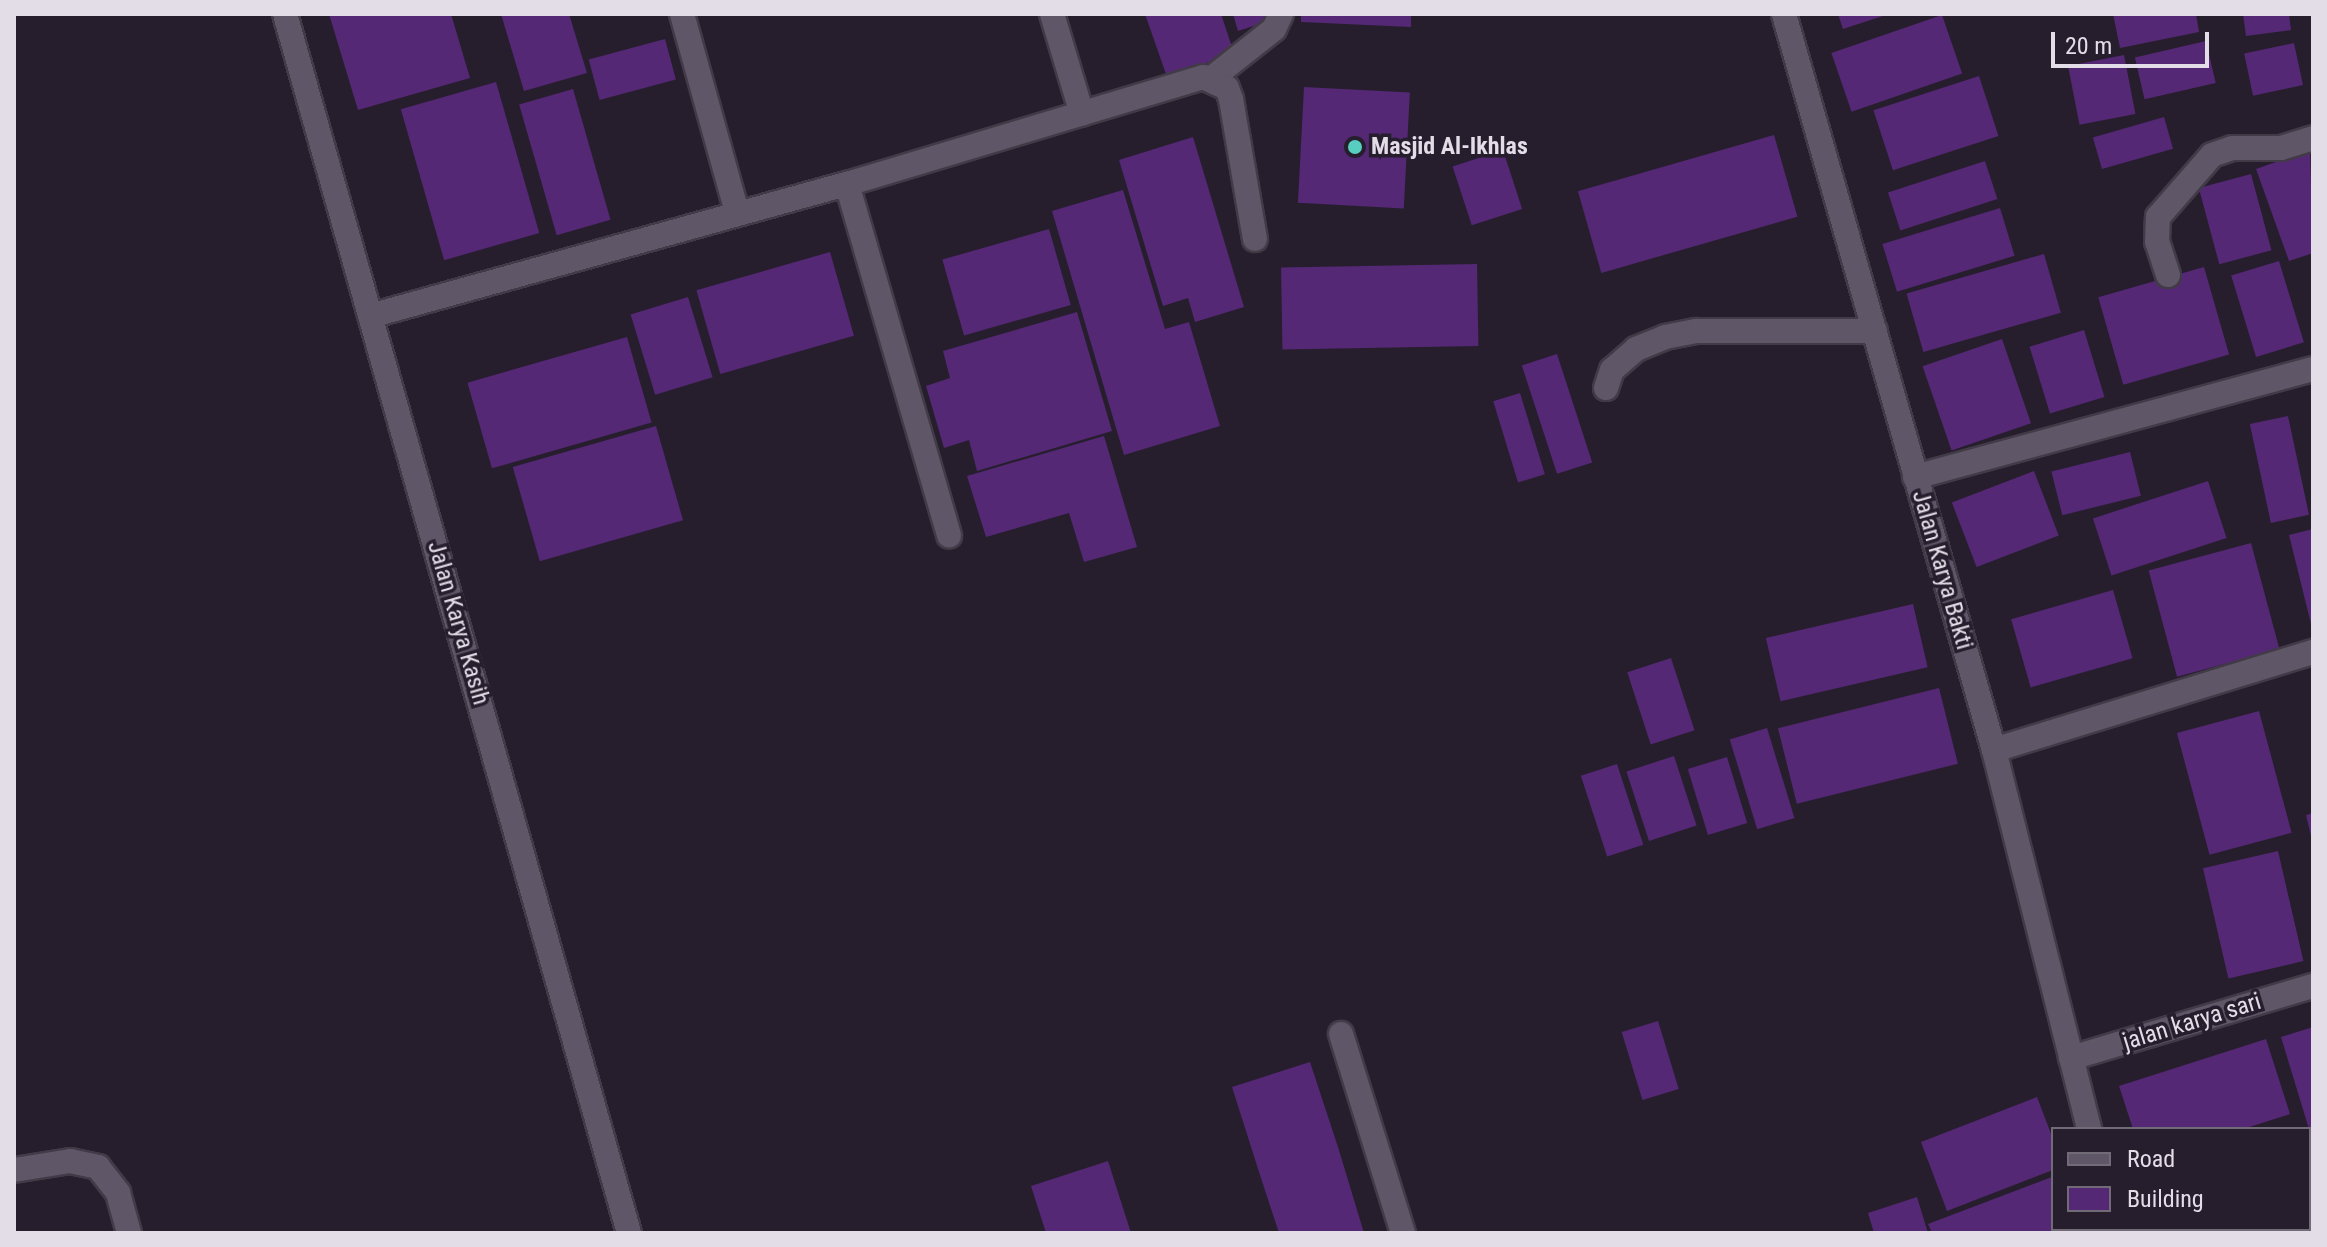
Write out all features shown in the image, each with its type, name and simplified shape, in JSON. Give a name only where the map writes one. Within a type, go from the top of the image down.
[{"type":"street","name":"Jalan Karya Kasih","points":[[285,14],[629,1233]]},
{"type":"street","points":[[682,14],[737,212]]},
{"type":"street","points":[[1052,14],[1082,114]]},
{"type":"street","points":[[370,316],[847,184],[1212,78],[1274,29],[1281,14]]},
{"type":"street","name":"Jalan Karya Bakti","points":[[1784,14],[1998,765],[2088,1127]]},
{"type":"street","points":[[1212,78],[1227,88],[1231,99],[1255,239]]},
{"type":"street","points":[[2168,275],[2157,242],[2158,217],[2212,155],[2232,148],[2281,148],[2313,138]]},
{"type":"street","points":[[847,184],[949,536]]},
{"type":"street","points":[[1606,388],[1612,370],[1636,349],[1665,337],[1696,331],[1875,331]]},
{"type":"street","points":[[1915,477],[2313,369]]},
{"type":"street","points":[[1998,765],[2313,652]]},
{"type":"street","name":"jalan karya sari","points":[[2071,1058],[2313,986]]},
{"type":"street","points":[[1341,1034],[1403,1233]]},
{"type":"street","points":[[14,1170],[70,1161],[98,1167],[118,1193],[129,1233]]},
{"type":"building","points":[[329,14],[451,14],[470,78],[358,110]]},
{"type":"building","points":[[501,14],[569,14],[587,73],[524,91]]},
{"type":"building","points":[[1145,14],[1221,14],[1234,53],[1167,77]]},
{"type":"building","points":[[1233,14],[1274,14],[1276,19],[1238,31]]},
{"type":"building","points":[[1301,14],[1411,14],[1411,27],[1301,22]]},
{"type":"building","points":[[1838,14],[1886,14],[1886,15],[1843,29]]},
{"type":"building","points":[[2113,14],[2196,14],[2199,32],[2120,48]]},
{"type":"building","points":[[2243,14],[2289,14],[2291,30],[2246,36]]},
{"type":"building","points":[[1942,15],[1962,74],[1852,112],[1831,53]]},
{"type":"building","points":[[665,39],[676,80],[600,100],[589,59]]},
{"type":"building","points":[[2206,41],[2216,83],[2145,99],[2135,57]]},
{"type":"building","points":[[2294,43],[2303,85],[2253,96],[2244,54]]},
{"type":"building","points":[[2124,55],[2135,114],[2079,125],[2068,66]]},
{"type":"building","points":[[1979,76],[1998,136],[1893,170],[1873,110]]},
{"type":"building","points":[[496,82],[539,233],[444,260],[401,109]]},
{"type":"building","name":"Masjid Al-Ikhlas","points":[[1304,87],[1410,93],[1404,208],[1298,203]]},
{"type":"building","points":[[573,89],[610,220],[557,235],[519,104]]},
{"type":"building","points":[[2164,117],[2173,149],[2102,169],[2093,137]]},
{"type":"building","points":[[1774,135],[1797,217],[1601,273],[1578,191]]},
{"type":"building","points":[[1193,137],[1244,307],[1195,322],[1188,298],[1163,306],[1119,160]]},
{"type":"building","points":[[1503,150],[1522,209],[1472,225],[1453,166]]},
{"type":"building","points":[[2310,150],[2313,253],[2289,261],[2256,169]]},
{"type":"building","points":[[1985,161],[1997,199],[1900,231],[1888,193]]},
{"type":"building","points":[[2251,174],[2271,250],[2219,264],[2199,188]]},
{"type":"building","points":[[1123,190],[1165,329],[1189,322],[1220,426],[1124,455],[1052,211]]},
{"type":"building","points":[[2000,208],[2015,256],[1897,292],[1882,244]]},
{"type":"building","points":[[1049,229],[1071,305],[964,336],[942,260]]},
{"type":"building","points":[[830,252],[854,336],[720,374],[696,290]]},
{"type":"building","points":[[2044,254],[2061,313],[1923,352],[1907,293]]},
{"type":"building","points":[[2279,261],[2304,342],[2256,357],[2231,276]]},
{"type":"building","points":[[1477,264],[1478,346],[1282,349],[1281,267]]},
{"type":"building","points":[[2204,267],[2229,354],[2123,385],[2098,297]]},
{"type":"building","points":[[688,297],[713,377],[655,395],[631,315]]},
{"type":"building","points":[[1077,312],[1112,431],[977,471],[969,440],[944,448],[926,386],[950,378],[943,351]]},
{"type":"building","points":[[2084,330],[2104,397],[2050,414],[2029,347]]},
{"type":"building","points":[[627,337],[652,423],[492,468],[467,383]]},
{"type":"building","points":[[2002,339],[2031,423],[1952,450],[1923,366]]},
{"type":"building","points":[[1557,354],[1592,462],[1557,474],[1522,365]]},
{"type":"building","points":[[1520,393],[1545,474],[1518,482],[1493,401]]},
{"type":"building","points":[[2288,416],[2309,515],[2271,523],[2250,424]]},
{"type":"building","points":[[656,426],[683,520],[540,561],[513,467]]},
{"type":"building","points":[[1104,436],[1137,547],[1084,562],[1069,513],[986,537],[967,476]]},
{"type":"building","points":[[2130,452],[2141,496],[2062,515],[2051,472]]},
{"type":"building","points":[[2034,471],[2059,535],[1977,567],[1952,503]]},
{"type":"building","points":[[2208,481],[2227,538],[2111,575],[2093,518]]},
{"type":"building","points":[[2313,529],[2313,628],[2312,628],[2289,535]]},
{"type":"building","points":[[2251,543],[2279,649],[2177,677],[2149,570]]},
{"type":"building","points":[[2113,590],[2133,658],[2031,687],[2011,619]]},
{"type":"building","points":[[1913,604],[1928,667],[1780,701],[1766,638]]},
{"type":"building","points":[[1671,658],[1694,730],[1651,744],[1627,672]]},
{"type":"building","points":[[1939,688],[1958,764],[1797,804],[1778,728]]},
{"type":"building","points":[[2259,711],[2292,833],[2210,855],[2177,733]]},
{"type":"building","points":[[1767,728],[1794,818],[1757,829],[1730,739]]},
{"type":"building","points":[[1674,756],[1697,825],[1649,841],[1626,771]]},
{"type":"building","points":[[1727,757],[1747,823],[1708,835],[1688,769]]},
{"type":"building","points":[[1617,764],[1643,845],[1607,857],[1581,776]]},
{"type":"building","points":[[2313,813],[2313,840],[2312,840],[2306,815]]},
{"type":"building","points":[[2278,851],[2303,961],[2228,978],[2203,868]]},
{"type":"building","points":[[1658,1021],[1679,1089],[1642,1100],[1622,1032]]},
{"type":"building","points":[[2313,1027],[2313,1139],[2311,1127],[2308,1127],[2281,1037]]},
{"type":"building","points":[[2266,1039],[2290,1114],[2249,1127],[2132,1127],[2119,1086]]},
{"type":"building","points":[[1310,1062],[1364,1233],[1279,1233],[1232,1087]]},
{"type":"building","points":[[2037,1097],[2051,1134],[2051,1171],[1947,1211],[1921,1142]]},
{"type":"building","points":[[1108,1161],[1131,1233],[1046,1233],[1031,1186]]},
{"type":"building","points":[[2051,1177],[2051,1231],[2073,1233],[1932,1233],[1928,1224]]},
{"type":"building","points":[[1917,1197],[1928,1233],[1874,1233],[1868,1213]]},
{"type":"building","points":[[2311,1200],[2313,1233],[2278,1233],[2311,1231]]},
{"type":"building","points":[[2266,1231],[2267,1233],[2201,1233]]},
{"type":"place","name":"Masjid Al-Ikhlas","points":[[1355,147]]}]
